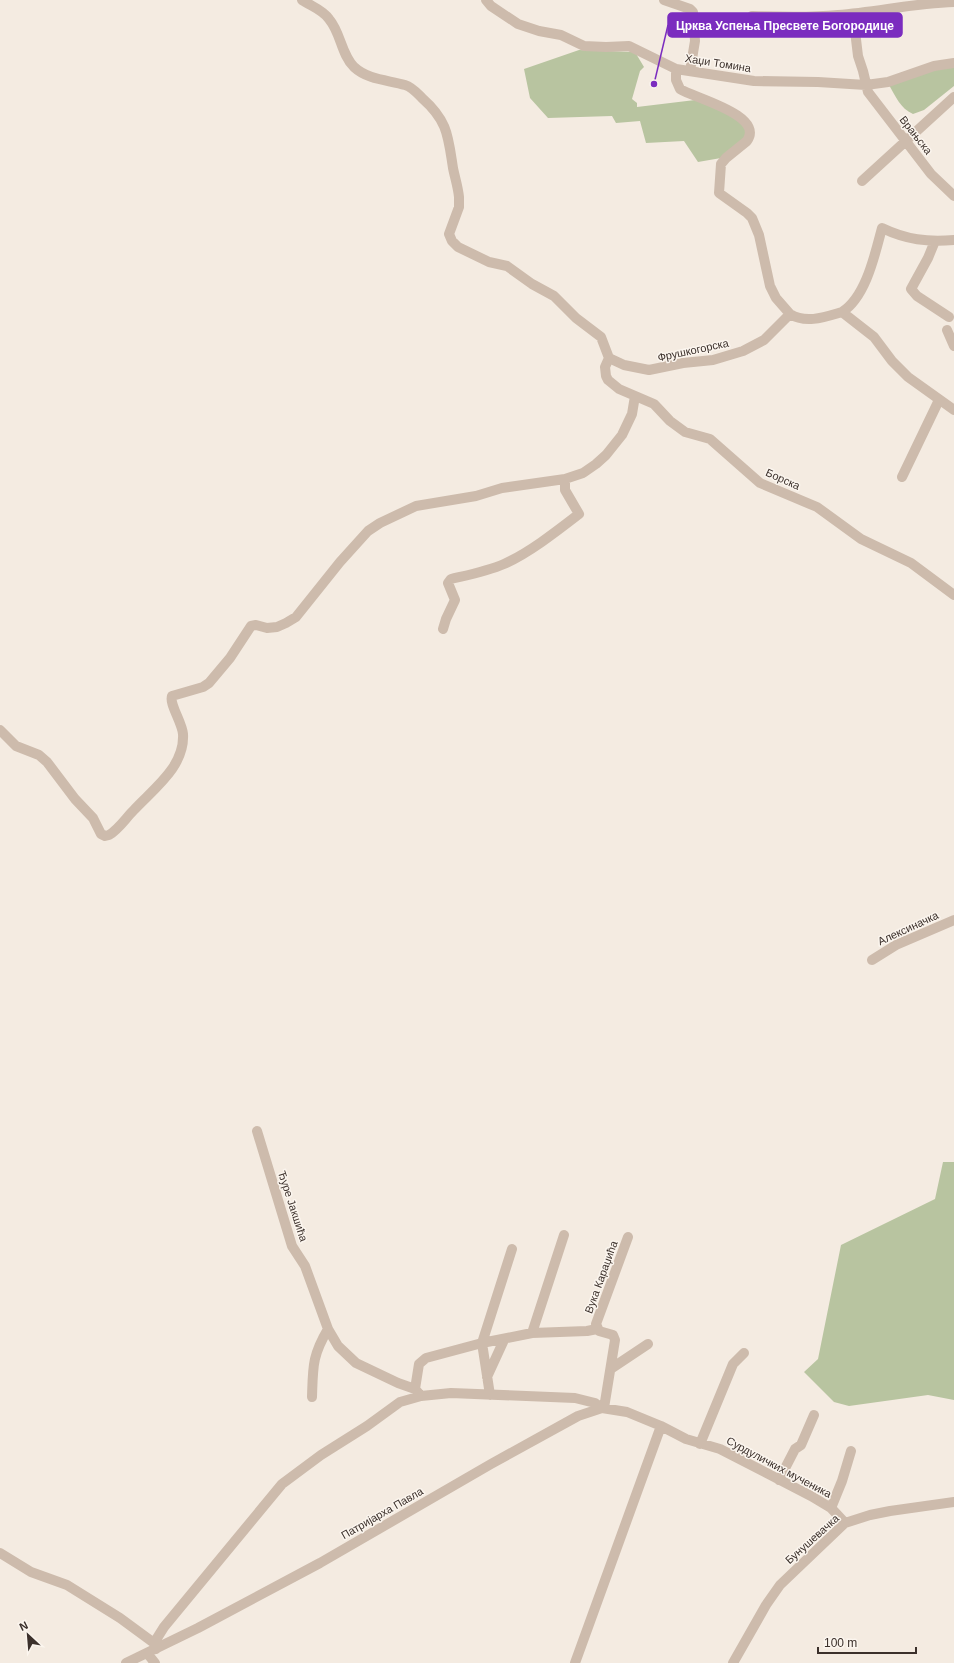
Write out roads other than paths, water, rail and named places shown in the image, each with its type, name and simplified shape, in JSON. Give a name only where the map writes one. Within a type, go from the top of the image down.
[{"type":"street","points":[[302,0],[322,12],[330,19],[346,55],[353,66],[358,70],[384,82],[407,85],[426,101],[439,117],[447,131],[459,197],[459,207],[449,234],[454,244],[488,262],[507,266],[532,284],[554,296],[576,318],[601,337],[609,358]]},
{"type":"street","points":[[664,0],[690,8],[693,12],[695,41],[690,70]]},
{"type":"street","name":"Хаџи Томина","points":[[490,2],[518,24],[526,28],[561,35],[588,47],[629,46],[676,68],[754,81],[818,82],[866,85],[888,82],[934,66],[954,63]]},
{"type":"street","points":[[752,16],[788,17],[852,14],[919,4],[954,2]]},
{"type":"street","name":"Врањска","points":[[852,14],[858,56],[870,96],[932,174],[954,196]]},
{"type":"street","points":[[676,68],[676,80],[680,89],[734,113],[746,122],[750,130],[750,138],[721,164],[719,194],[741,208],[752,218],[759,235],[770,286],[776,298],[790,314],[797,319],[806,320],[842,312],[852,304],[869,272],[882,228],[908,239],[954,240]]},
{"type":"street","points":[[862,182],[905,141],[954,98]]},
{"type":"street","points":[[935,240],[928,258],[911,289],[917,296],[949,317]]},
{"type":"street","points":[[842,312],[874,337],[892,361],[908,377],[954,410]]},
{"type":"street","name":"Фрушкогорска","points":[[609,358],[624,365],[649,370],[683,363],[713,360],[743,350],[764,340],[790,314]]},
{"type":"street","points":[[947,330],[954,346]]},
{"type":"street","name":"Борска","points":[[609,358],[606,362],[604,370],[608,380],[619,389],[648,400],[654,404],[670,421],[685,432],[710,439],[760,483],[817,507],[861,538],[911,563],[954,595]]},
{"type":"street","points":[[0,730],[16,746],[39,755],[47,762],[74,799],[93,818],[101,834],[105,836],[109,835],[156,787],[176,761],[181,748],[183,736],[181,724],[171,702],[172,696],[203,687],[209,683],[230,658],[251,626],[256,625],[267,628],[277,627],[291,621],[305,607],[340,562],[368,531],[406,509],[476,496],[502,488],[565,479],[590,468],[612,449],[622,435],[629,421],[635,396]]},
{"type":"street","points":[[902,477],[939,400]]},
{"type":"street","points":[[443,629],[455,600],[448,583],[451,579],[509,562],[551,535],[579,514],[564,490],[565,479]]},
{"type":"street","name":"Алексиначка","points":[[872,960],[896,945],[954,920]]},
{"type":"street","name":"Ђуре Јакшића","points":[[257,1131],[292,1246],[305,1266],[326,1332],[348,1358],[356,1364],[418,1392]]},
{"type":"street","points":[[532,1333],[564,1235]]},
{"type":"street","name":"Вука Караџића","points":[[603,1408],[612,1368],[615,1346],[614,1337],[597,1329],[596,1324],[628,1237]]},
{"type":"street","points":[[490,1395],[482,1343],[512,1250]]},
{"type":"street","points":[[418,1392],[419,1364],[422,1360],[482,1343],[504,1340],[532,1333],[587,1331],[597,1329]]},
{"type":"street","points":[[312,1397],[313,1364],[316,1352],[326,1332]]},
{"type":"street","points":[[487,1377],[504,1340]]},
{"type":"street","points":[[612,1368],[648,1344]]},
{"type":"street","points":[[700,1444],[734,1364],[744,1353]]},
{"type":"street","points":[[398,1383],[404,1400]]},
{"type":"street","points":[[152,1648],[164,1627],[282,1484],[321,1455],[367,1426],[390,1408],[418,1392],[575,1398],[596,1402],[603,1408]]},
{"type":"street","name":"Патријарха Павла","points":[[126,1663],[152,1648],[198,1628],[320,1563],[484,1468],[578,1416],[603,1408],[627,1412],[657,1424]]},
{"type":"street","points":[[779,1480],[795,1449],[801,1446],[814,1415]]},
{"type":"street","points":[[575,1663],[657,1424]]},
{"type":"street","name":"Сурдуличких мученика","points":[[657,1424],[686,1439],[720,1449],[811,1496],[831,1508],[845,1523]]},
{"type":"street","name":"Бунушевачка","points":[[831,1508],[842,1481],[851,1451]]},
{"type":"street","name":"Бунушевачка","points":[[734,1663],[766,1605],[780,1585],[845,1523],[870,1515],[890,1511],[954,1502]]},
{"type":"street","points":[[0,1553],[31,1572],[67,1585],[120,1618],[152,1648],[155,1663]]},
{"type":"place","name":"Црква Успења Пресвете Богородице","points":[[654,84]]}]
